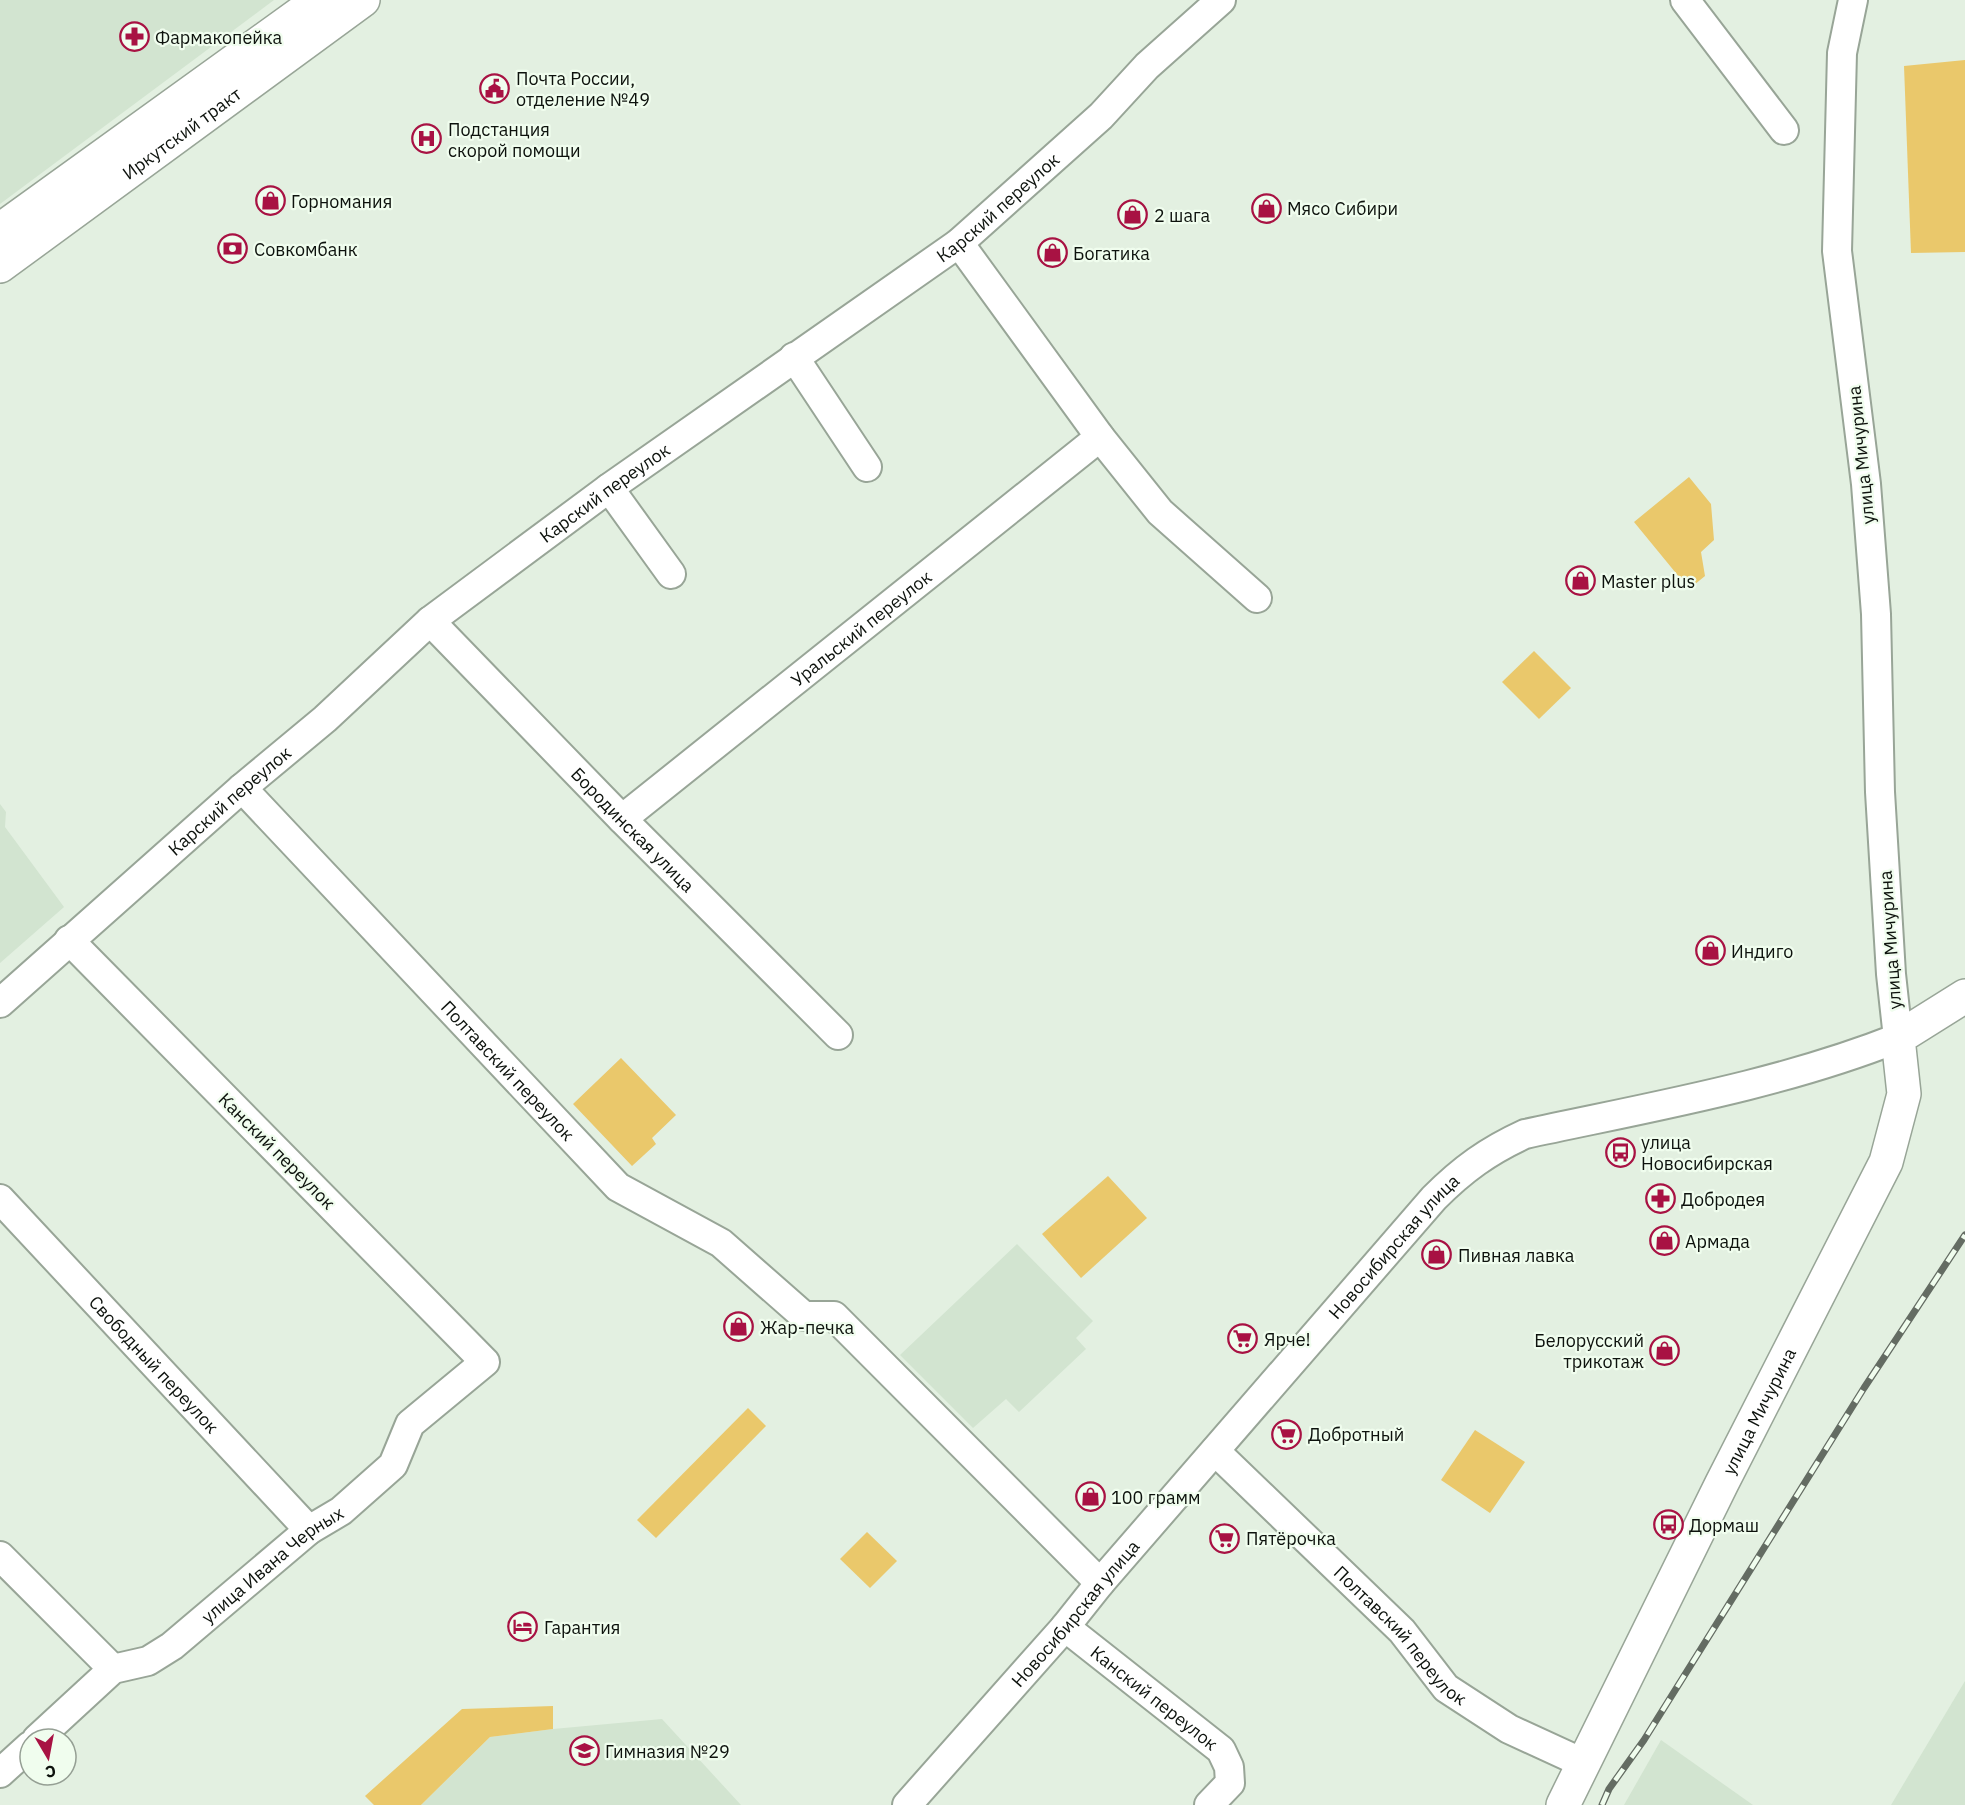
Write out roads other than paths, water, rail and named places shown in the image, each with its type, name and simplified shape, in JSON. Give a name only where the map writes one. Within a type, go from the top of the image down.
[{"type":"main road","name":"Иркутский тракт","points":[[0,230],[320,0]]},
{"type":"main road","name":"Иркутский тракт","points":[[0,266],[361,1]]},
{"type":"main road","points":[[1898,1038],[1965,996]]},
{"type":"main road","name":"улица Мичурина","points":[[1563,1805],[1712,1503],[1886,1162],[1904,1094],[1898,1038]]},
{"type":"street","name":"Карский переулок","points":[[0,1003],[242,788],[326,719],[430,621],[609,488],[958,243],[1101,116],[1147,66],[1221,0]]},
{"type":"street","points":[[1685,0],[1784,130]]},
{"type":"street","name":"улица Мичурина","points":[[1853,0],[1842,53],[1837,251],[1866,484],[1874,578],[1880,792],[1891,974],[1898,1038]]},
{"type":"street","points":[[958,243],[1100,437],[1160,512],[1257,598]]},
{"type":"street","points":[[794,357],[867,467]]},
{"type":"street","name":"Уральский переулок","points":[[622,819],[1100,437]]},
{"type":"street","points":[[609,488],[671,574]]},
{"type":"street","name":"Бородинская улица","points":[[430,621],[622,819],[838,1035]]},
{"type":"street","name":"Полтавский переулок","points":[[242,788],[618,1187],[721,1243],[804,1316],[834,1316],[1101,1583]]},
{"type":"street","name":"Канский переулок","points":[[69,940],[485,1362]]},
{"type":"street","name":"Новосибирская улица","points":[[907,1805],[1065,1626],[1434,1198],[1456,1176],[1479,1158],[1525,1134],[1801,1072],[1898,1038]]},
{"type":"street","name":"Свободный переулок","points":[[0,1199],[309,1530]]},
{"type":"street","name":"улица Ивана Черных","points":[[50,1727],[113,1669],[148,1661],[172,1646],[309,1530],[341,1511],[393,1465],[410,1424],[485,1362]]},
{"type":"street","name":"Полтавский переулок","points":[[1215,1451],[1402,1631],[1446,1688],[1509,1729],[1583,1763]]},
{"type":"street","points":[[0,1556],[113,1669]]},
{"type":"street","name":"Канский переулок","points":[[1065,1626],[1221,1750],[1230,1767],[1230,1783],[1209,1805]]},
{"type":"street","points":[[0,1773],[18,1757]]},
{"type":"railway","points":[[1602,1805],[1609,1789],[1644,1740],[1864,1388],[1965,1235]]},
{"type":"place","name":"Фармакопейка","points":[[134,37]]},
{"type":"place","name":"Почта России, отделение №49","points":[[495,88]]},
{"type":"place","name":"Подстанция скорой помощи","points":[[427,139]]},
{"type":"place","name":"Горномания","points":[[270,201]]},
{"type":"place","name":"Мясо Сибири","points":[[1266,208]]},
{"type":"place","name":"2 шага","points":[[1133,215]]},
{"type":"place","name":"Совкомбанк","points":[[233,249]]},
{"type":"place","name":"Богатика","points":[[1052,253]]},
{"type":"place","name":"Master plus","points":[[1580,581]]},
{"type":"place","name":"Индиго","points":[[1710,951]]},
{"type":"place","name":"улица Новосибирская","points":[[1620,1152]]},
{"type":"place","name":"Добродея","points":[[1660,1199]]},
{"type":"place","name":"Армада","points":[[1664,1241]]},
{"type":"place","name":"Пивная лавка","points":[[1437,1255]]},
{"type":"place","name":"Жар-печка","points":[[739,1327]]},
{"type":"place","name":"Ярче!","points":[[1243,1339]]},
{"type":"place","name":"Белорусский трикотаж","points":[[1665,1350]]},
{"type":"place","name":"Добротный","points":[[1287,1434]]},
{"type":"place","name":"100 грамм","points":[[1090,1497]]},
{"type":"place","name":"Дормаш","points":[[1668,1525]]},
{"type":"place","name":"Пятёрочка","points":[[1225,1538]]},
{"type":"place","name":"Гарантия","points":[[523,1627]]},
{"type":"place","name":"Гимназия №29","points":[[584,1751]]}]
